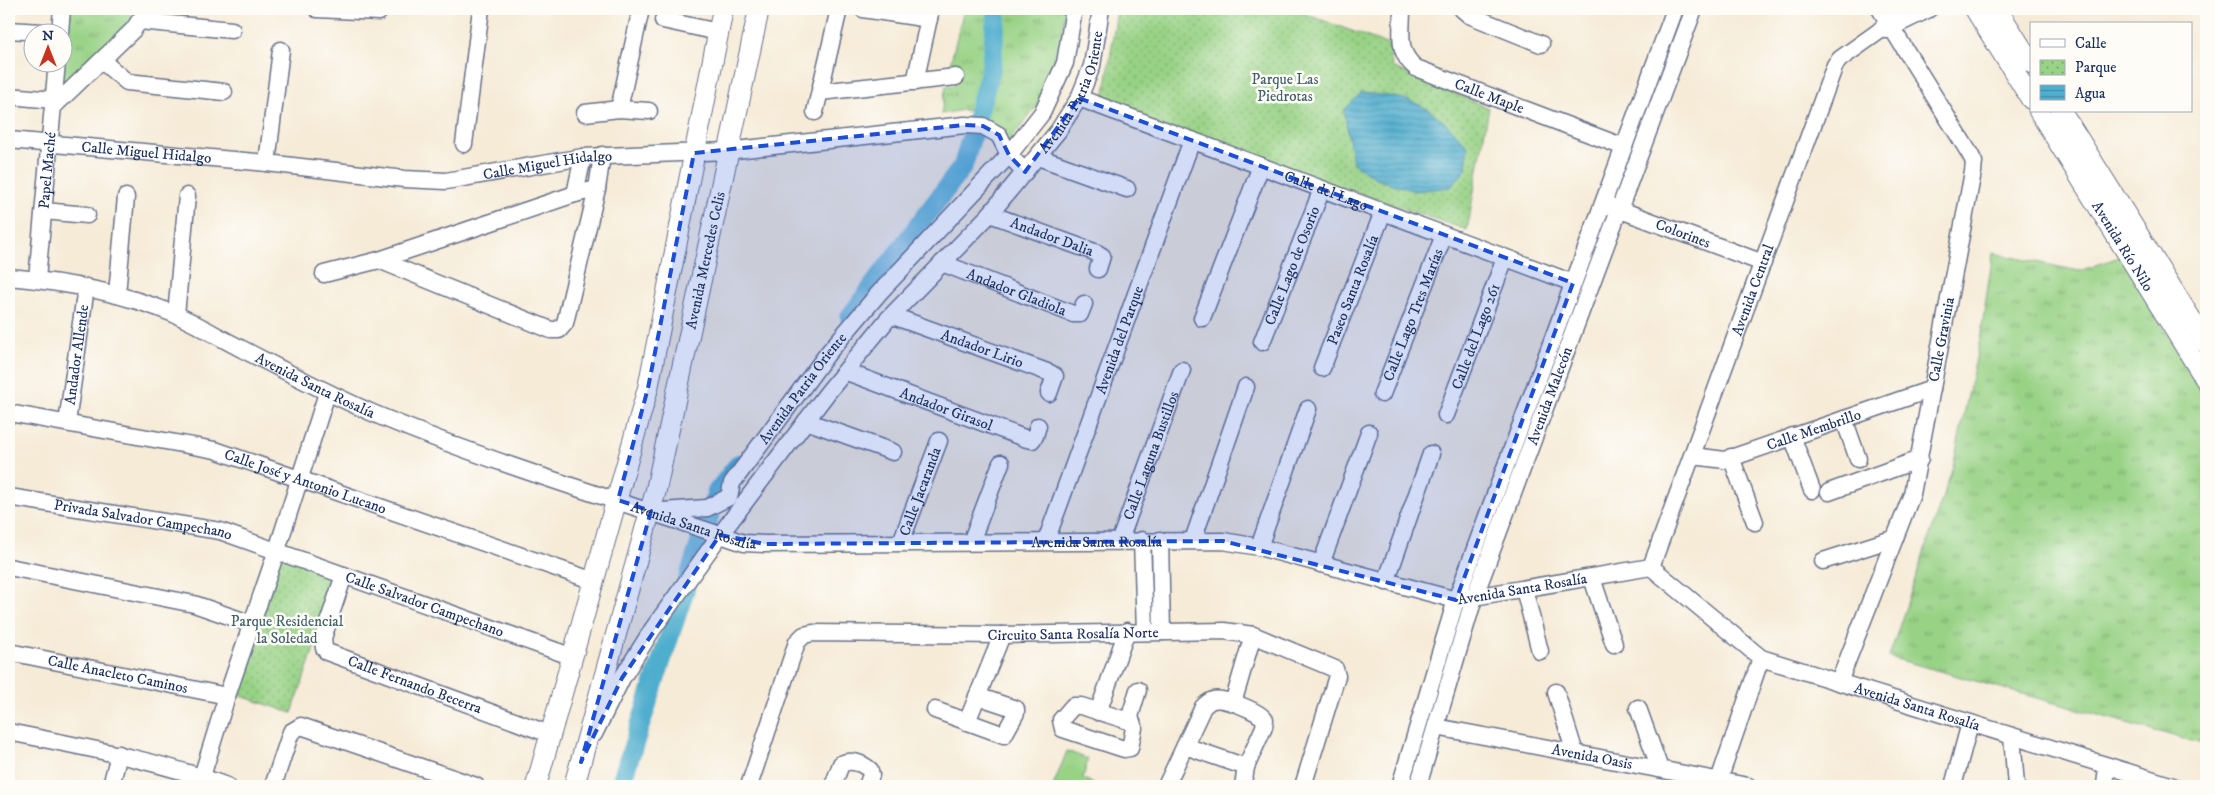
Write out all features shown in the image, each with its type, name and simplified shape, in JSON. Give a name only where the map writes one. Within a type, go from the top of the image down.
[{"type":"main road","name":"Avenida Mercedes Celis","points":[[651,511],[759,9]]},
{"type":"main road","points":[[1975,9],[2020,56]]},
{"type":"main road","points":[[1997,9],[2020,56],[2030,95]]},
{"type":"main road","name":"Avenida Mercedes Celis","points":[[618,500],[648,388],[721,21]]},
{"type":"main road","name":"Avenida Río Nilo","points":[[2040,112],[2206,380]]},
{"type":"main road","name":"Avenida Río Nilo","points":[[2062,112],[2206,343]]},
{"type":"main road","points":[[536,786],[618,500]]},
{"type":"main road","name":"Avenida Patria Oriente","points":[[574,786],[651,511]]},
{"type":"street","points":[[61,22],[62,9]]},
{"type":"street","points":[[317,9],[379,12]]},
{"type":"street","points":[[464,144],[481,9]]},
{"type":"street","points":[[815,112],[839,9]]},
{"type":"street","points":[[863,9],[930,14],[915,82]]},
{"type":"street","name":"Avenida Patria Oriente","points":[[651,511],[675,516],[717,505],[729,497],[732,483],[828,353],[879,293],[1008,156],[1042,114],[1065,63],[1074,9]]},
{"type":"street","name":"Avenida Patria Oriente","points":[[580,762],[622,678],[652,630],[716,537],[806,421],[893,316],[990,214],[1038,157],[1079,98],[1092,66],[1101,9]]},
{"type":"street","name":"Calle Maple","points":[[1401,9],[1402,49],[1407,60],[1416,68],[1624,147]]},
{"type":"street","points":[[1462,9],[1469,16],[1541,44]]},
{"type":"street","name":"Avenida Malecón","points":[[1400,786],[1456,600],[1675,9]]},
{"type":"street","name":"Avenida Malecón","points":[[1418,786],[1474,598],[1694,9]]},
{"type":"street","name":"Avenida Central","points":[[1651,567],[1836,65],[1840,59],[1902,9]]},
{"type":"street","name":"Avenida Central","points":[[1885,22],[1929,9]]},
{"type":"street","points":[[640,12],[646,24],[657,24],[665,13],[721,21]]},
{"type":"street","points":[[619,109],[640,12]]},
{"type":"street","points":[[9,96],[53,103],[102,60],[133,30],[144,15],[232,30]]},
{"type":"street","name":"Calle Gravinia","points":[[1838,682],[1912,494],[1974,162],[1885,22]]},
{"type":"street","points":[[9,30],[22,31]]},
{"type":"street","points":[[267,162],[281,50]]},
{"type":"street","points":[[102,60],[127,82],[224,92]]},
{"type":"street","name":"Papel Maché","points":[[37,279],[56,72]]},
{"type":"street","points":[[820,92],[956,77]]},
{"type":"street","name":"Calle del Lago","points":[[1079,98],[1573,283]]},
{"type":"street","points":[[585,113],[619,109],[649,111]]},
{"type":"street","name":"Calle Miguel Hidalgo","points":[[9,140],[267,162],[344,173],[446,181],[602,155],[727,152],[946,126],[983,126],[999,135],[1008,156],[1025,172]]},
{"type":"street","name":"Avenida del Parque","points":[[1046,541],[1192,140]]},
{"type":"street","points":[[379,260],[551,330],[559,330],[565,323],[597,189],[602,155]]},
{"type":"street","points":[[575,194],[583,157]]},
{"type":"street","points":[[1038,157],[1126,189]]},
{"type":"street","points":[[1202,318],[1261,166]]},
{"type":"street","points":[[324,274],[379,260],[575,194],[597,189]]},
{"type":"street","name":"Calle Lago de Osorio","points":[[1262,342],[1322,189]]},
{"type":"street","points":[[176,315],[187,196]]},
{"type":"street","points":[[116,294],[126,197]]},
{"type":"street","name":"Colorines","points":[[1603,203],[1763,263]]},
{"type":"street","points":[[44,211],[87,215]]},
{"type":"street","name":"Paseo Santa Rosalía","points":[[1322,368],[1383,212]]},
{"type":"street","name":"Andador Dalia","points":[[990,214],[1102,256],[1098,269]]},
{"type":"street","name":"Calle Lago Tres Marías","points":[[1382,394],[1444,235]]},
{"type":"street","name":"Calle del Lago 261","points":[[1446,415],[1505,258]]},
{"type":"street","name":"Andador Gladiola","points":[[942,263],[1073,314],[1080,314],[1084,304]]},
{"type":"street","name":"Avenida Santa Rosalía","points":[[9,281],[37,279],[86,287],[116,294],[176,315],[328,393],[438,439],[651,511]]},
{"type":"street","name":"Andador Allende","points":[[67,423],[86,287]]},
{"type":"street","name":"Andador Lirio","points":[[893,316],[1050,373],[1055,376],[1055,380],[1049,393]]},
{"type":"street","name":"Calle Laguna Bustillos","points":[[1120,540],[1182,370]]},
{"type":"street","name":"Andador Girasol","points":[[847,372],[1027,439],[1032,440],[1038,426]]},
{"type":"street","points":[[1193,540],[1246,387]]},
{"type":"street","name":"Calle Membrillo","points":[[1693,456],[1716,460],[1731,458],[1932,389]]},
{"type":"street","points":[[200,781],[328,393]]},
{"type":"street","points":[[1259,547],[1308,409]]},
{"type":"street","name":"Calle José y Antonio Lucano","points":[[9,413],[214,450],[300,478],[594,581]]},
{"type":"street","points":[[1844,419],[1858,458]]},
{"type":"street","points":[[806,421],[894,452]]},
{"type":"street","points":[[1321,564],[1368,433]]},
{"type":"street","points":[[1792,436],[1812,490]]},
{"type":"street","name":"Calle Jacaranda","points":[[901,542],[939,441]]},
{"type":"street","points":[[1386,582],[1431,454]]},
{"type":"street","points":[[1731,458],[1755,522]]},
{"type":"street","points":[[1830,492],[1920,459]]},
{"type":"street","points":[[971,542],[1001,463]]},
{"type":"street","name":"Privada Salvador Campechano","points":[[9,497],[220,531],[277,550]]},
{"type":"street","name":"Avenida Santa Rosalía","points":[[675,516],[716,537],[744,543],[764,544],[1120,540],[1223,541],[1259,547],[1456,600],[1651,567],[1761,658],[2173,786]]},
{"type":"street","points":[[1823,561],[1896,538]]},
{"type":"street","points":[[1142,540],[1154,632]]},
{"type":"street","points":[[1154,632],[1160,540]]},
{"type":"street","name":"Calle Salvador Campechano","points":[[277,550],[573,657]]},
{"type":"street","points":[[9,567],[194,604],[252,624]]},
{"type":"street","name":"Calle Fernando Becerra","points":[[344,575],[323,638],[324,648],[327,652],[552,735]]},
{"type":"street","points":[[1592,578],[1614,644]]},
{"type":"street","points":[[1524,589],[1540,651]]},
{"type":"street","points":[[1098,712],[1127,631]]},
{"type":"street","name":"Circuito Santa Rosalía Norte","points":[[749,786],[797,642],[804,635],[813,633],[1002,635],[1127,631],[1224,631],[1253,635],[1335,669],[1337,676],[1303,786]]},
{"type":"street","points":[[967,722],[1002,635]]},
{"type":"street","points":[[1233,703],[1253,635]]},
{"type":"street","name":"Calle Anacleto Caminos","points":[[9,652],[227,696]]},
{"type":"street","points":[[1718,783],[1761,658]]},
{"type":"street","points":[[1130,720],[1080,706],[1073,706],[1061,720],[1061,725],[1063,729],[1128,749],[1134,728],[1130,720],[1138,690]]},
{"type":"street","points":[[1556,692],[1575,753]]},
{"type":"street","points":[[935,710],[1004,735],[1016,713],[1016,709],[1013,706],[977,696]]},
{"type":"street","points":[[1166,786],[1203,707],[1212,700],[1233,703],[1260,714],[1264,720],[1264,727],[1246,766],[1243,786]]},
{"type":"street","points":[[1638,708],[1660,769]]},
{"type":"street","points":[[1953,786],[1970,723]]},
{"type":"street","points":[[272,786],[291,732],[301,726],[476,786]]},
{"type":"street","name":"Avenida Oasis","points":[[1436,727],[1660,769],[1718,783],[1748,786]]},
{"type":"street","points":[[9,732],[118,754],[200,781],[227,786]]},
{"type":"street","points":[[2012,736],[2016,786]]},
{"type":"street","points":[[1185,746],[1246,766]]},
{"type":"street","points":[[111,786],[118,754]]},
{"type":"street","points":[[833,786],[840,766],[847,761],[864,765],[869,779]]},
{"type":"street","points":[[2105,786],[2107,766]]},
{"type":"highlighted area","points":[[1079,98],[1573,283],[1456,600],[1223,541],[765,544],[720,535],[622,678],[581,762],[651,511],[618,500],[648,388],[694,153],[965,125],[983,126],[999,135],[1009,155],[1025,172]]},
{"type":"green space","points":[[66,9],[143,9],[133,24],[59,90],[60,72],[72,72],[72,22],[65,22]]},
{"type":"green space","points":[[964,9],[1065,9],[1059,56],[1051,81],[1033,110],[1005,146],[987,116],[963,110],[941,114],[946,86],[955,85],[958,69],[949,69]]},
{"type":"green space","name":"Parque Las Piedrotas","points":[[1117,9],[1292,9],[1390,45],[1392,67],[1489,108],[1467,230],[1103,107]]},
{"type":"green space","points":[[1993,253],[2079,271],[2122,256],[2206,401],[2206,745],[1889,657],[1953,466],[1980,339]]},
{"type":"green space","name":"Parque Residencial la Soledad","points":[[279,555],[339,575],[292,713],[232,693]]},
{"type":"green space","points":[[1067,751],[1088,759],[1083,778],[1097,786],[1053,786]]},
{"type":"water","points":[[1361,93],[1396,97],[1410,101],[1433,113],[1455,132],[1468,146],[1466,169],[1451,187],[1415,191],[1379,180],[1353,163],[1344,110]]},
{"type":"waterway","points":[[850,317],[963,166],[991,68],[997,9]]},
{"type":"waterway","points":[[620,786],[717,492],[739,464]]}]
